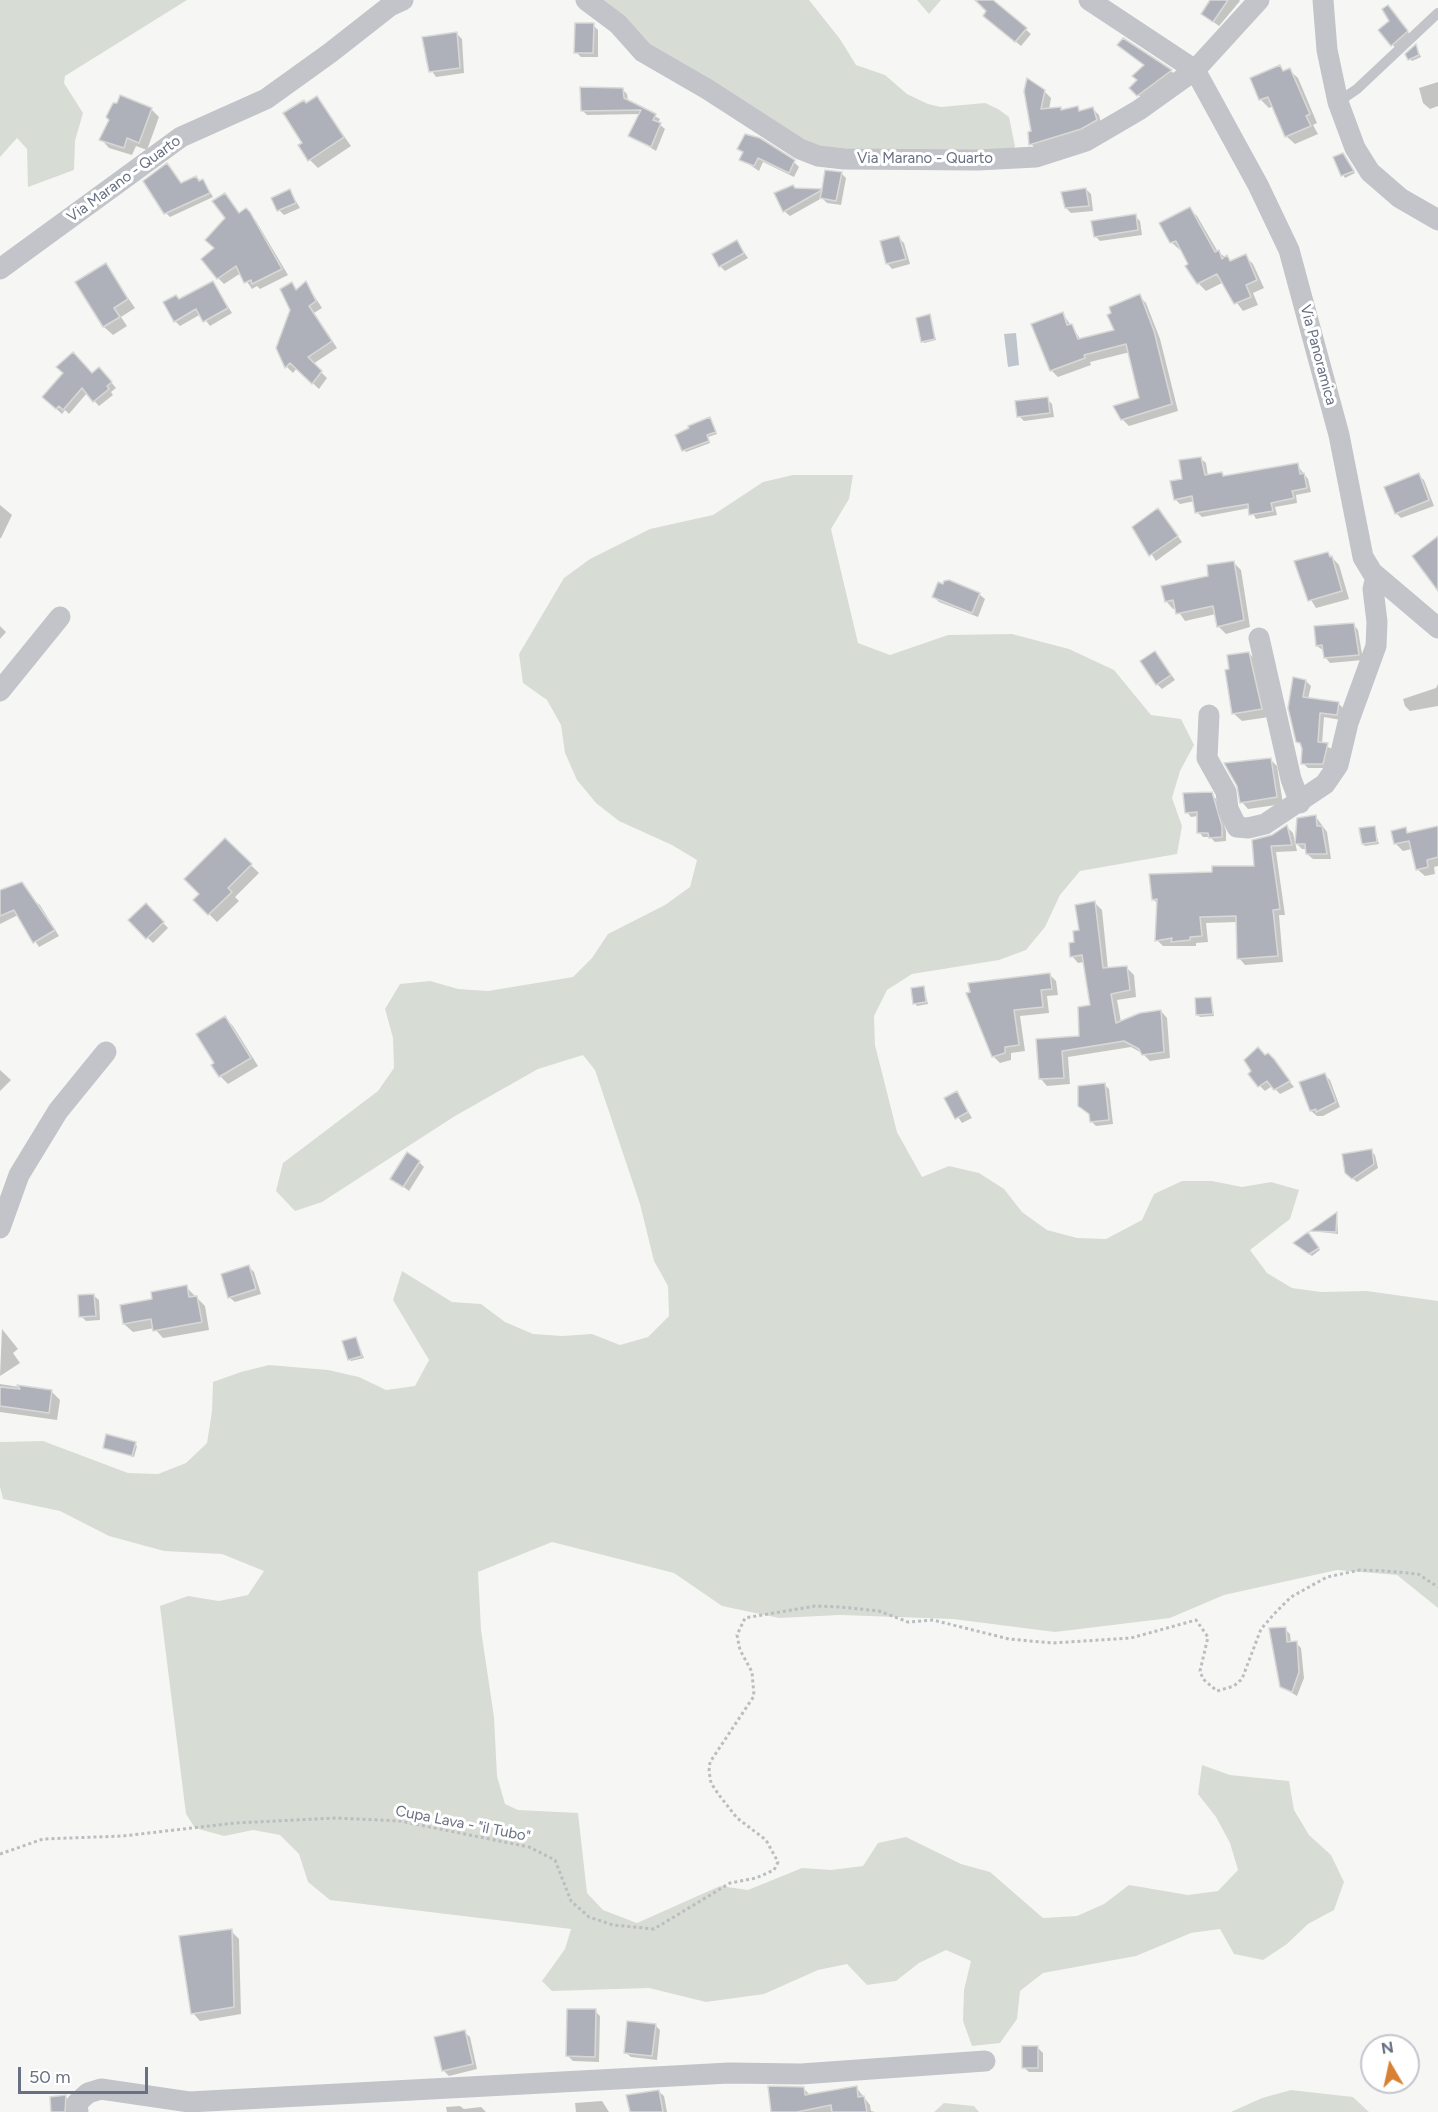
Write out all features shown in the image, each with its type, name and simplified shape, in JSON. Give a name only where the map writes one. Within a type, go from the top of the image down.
[{"type":"street","name":"Via Marano - Quarto","points":[[0,269],[181,137],[266,99],[330,54],[390,6],[403,0]]},
{"type":"street","name":"Via Marano - Quarto","points":[[586,0],[618,24],[643,51],[800,149],[818,156],[844,159],[978,160],[1036,157],[1064,150],[1086,141],[1139,110],[1195,70],[1259,0]]},
{"type":"street","points":[[1089,0],[1195,70]]},
{"type":"street","points":[[1323,0],[1327,50],[1338,102],[1355,148],[1370,172],[1400,198],[1438,220]]},
{"type":"street","name":"Via Panoramica","points":[[1195,70],[1258,185],[1289,250],[1339,435],[1363,557],[1376,576],[1437,624]]},
{"type":"street","points":[[1209,716],[1208,758],[1226,792],[1228,809],[1237,827],[1248,828],[1265,824],[1325,784],[1338,765],[1348,723],[1376,646],[1377,622],[1373,589],[1376,576]]},
{"type":"street","points":[[0,691],[60,617]]},
{"type":"street","points":[[1259,638],[1288,769],[1300,802]]},
{"type":"street","points":[[0,1228],[19,1175],[58,1111],[106,1052]]},
{"type":"street","points":[[78,2112],[77,2103],[88,2093],[101,2089],[189,2102],[729,2073],[801,2074],[985,2061]]},
{"type":"lane","points":[[1338,102],[1356,89],[1438,13]]},
{"type":"path","name":"Cupa Lava - \"il Tubo\"","points":[[0,1854],[43,1839],[123,1836],[235,1823],[336,1818],[400,1821],[529,1847],[555,1860],[571,1901],[589,1917],[613,1925],[654,1929],[730,1883],[756,1878],[774,1870],[778,1862],[766,1840],[738,1818],[719,1795],[711,1783],[709,1771],[710,1762],[754,1696],[752,1672],[740,1650],[737,1635],[745,1618],[815,1606],[841,1606],[879,1611],[908,1622],[933,1620],[1009,1639],[1052,1643],[1131,1638],[1197,1620],[1208,1637],[1200,1671],[1203,1679],[1217,1691],[1234,1686],[1242,1679],[1262,1629],[1274,1614],[1291,1597],[1327,1576],[1360,1570],[1418,1574],[1438,1587]]},
{"type":"shaded area","points":[[0,0],[187,0],[65,76],[64,83],[83,113],[75,141],[74,170],[28,187],[27,149],[17,138],[0,157]]},
{"type":"shaded area","points":[[590,0],[809,0],[840,39],[856,65],[885,75],[907,94],[928,104],[941,107],[985,103],[998,109],[1009,117],[1015,146],[1012,152],[840,155],[800,144],[689,74]]},
{"type":"shaded area","points":[[917,0],[941,0],[929,14]]},
{"type":"shaded area","points":[[1016,333],[1019,365],[1008,367],[1004,334]]},
{"type":"shaded area","points":[[793,475],[853,475],[849,499],[831,529],[858,643],[890,655],[948,635],[1012,634],[1069,649],[1114,670],[1151,715],[1181,719],[1194,745],[1180,771],[1172,798],[1182,826],[1177,854],[1080,871],[1060,895],[1045,927],[1026,950],[999,960],[912,974],[887,990],[874,1016],[875,1045],[897,1132],[922,1177],[949,1166],[979,1173],[1004,1189],[1022,1212],[1047,1230],[1077,1238],[1106,1239],[1142,1220],[1154,1194],[1182,1181],[1212,1181],[1242,1187],[1271,1182],[1299,1190],[1290,1219],[1250,1250],[1267,1273],[1292,1288],[1321,1292],[1367,1291],[1438,1301],[1438,1608],[1397,1575],[1337,1570],[1224,1595],[1170,1618],[1055,1632],[953,1619],[840,1615],[779,1618],[722,1606],[674,1573],[552,1542],[478,1572],[481,1630],[494,1717],[497,1776],[505,1804],[518,1810],[578,1813],[587,1893],[603,1910],[637,1923],[720,1886],[748,1890],[802,1868],[831,1870],[863,1866],[878,1843],[906,1837],[961,1864],[990,1872],[1043,1918],[1077,1916],[1104,1904],[1129,1885],[1188,1895],[1218,1891],[1238,1870],[1230,1843],[1216,1817],[1198,1794],[1202,1765],[1230,1775],[1289,1781],[1294,1810],[1309,1835],[1331,1855],[1344,1882],[1334,1910],[1308,1924],[1287,1944],[1263,1960],[1234,1954],[1220,1929],[1191,1933],[1136,1956],[1043,1973],[1020,1991],[1017,2019],[1000,2043],[972,2046],[963,2021],[964,1990],[971,1961],[946,1950],[919,1963],[896,1981],[867,1985],[847,1964],[818,1970],[764,1994],[706,2002],[649,1988],[552,1991],[542,1981],[565,1949],[571,1929],[330,1900],[308,1882],[299,1854],[280,1835],[253,1830],[224,1836],[195,1828],[186,1814],[160,1606],[188,1596],[219,1601],[248,1595],[264,1571],[222,1554],[164,1551],[109,1536],[60,1511],[3,1499],[0,1487],[0,1442],[43,1441],[128,1473],[158,1474],[186,1463],[207,1443],[212,1411],[213,1382],[269,1365],[328,1370],[359,1377],[386,1390],[415,1386],[429,1360],[393,1300],[402,1271],[452,1302],[481,1304],[505,1322],[533,1334],[562,1336],[592,1334],[620,1345],[648,1337],[669,1316],[668,1286],[654,1261],[640,1204],[595,1070],[583,1055],[538,1069],[455,1116],[322,1202],[295,1211],[276,1191],[283,1163],[378,1091],[394,1068],[393,1038],[385,1009],[400,984],[430,981],[458,989],[488,991],[573,977],[592,958],[608,934],[665,905],[690,887],[697,860],[672,845],[619,821],[596,803],[577,780],[565,753],[561,725],[547,700],[523,683],[519,654],[564,578],[590,559],[650,529],[713,515],[763,482]]},
{"type":"shaded area","points":[[1291,2090],[1353,2097],[1369,2112],[1231,2112],[1262,2098]]},
{"type":"shaded area","points":[[944,2103],[974,2106],[979,2112],[934,2112]]},
{"type":"building","points":[[975,0],[993,0],[1027,28],[1015,42],[983,16],[986,11]]},
{"type":"building","points":[[1210,0],[1228,0],[1213,22],[1201,14]]},
{"type":"building","points":[[1388,5],[1408,31],[1391,46],[1378,30],[1389,21],[1382,9]]},
{"type":"building","points":[[575,23],[594,23],[593,53],[574,53]]},
{"type":"building","points":[[457,32],[460,68],[429,72],[422,37]]},
{"type":"building","points":[[1123,38],[1172,70],[1137,96],[1129,88],[1137,80],[1132,76],[1144,65],[1117,45]]},
{"type":"building","points":[[1416,44],[1419,55],[1408,60],[1405,54]]},
{"type":"building","points":[[1280,65],[1283,71],[1290,68],[1310,114],[1306,116],[1311,126],[1285,137],[1268,97],[1259,100],[1250,78]]},
{"type":"building","points":[[1027,78],[1045,90],[1041,109],[1061,107],[1061,110],[1078,106],[1079,111],[1093,107],[1097,120],[1081,129],[1029,145],[1028,132],[1031,131],[1024,91]]},
{"type":"building","points":[[580,87],[623,88],[624,98],[656,114],[653,120],[661,123],[651,147],[628,136],[641,110],[581,111]]},
{"type":"building","points":[[120,95],[152,108],[139,143],[127,138],[124,148],[99,140],[109,120],[106,117]]},
{"type":"building","points":[[317,96],[344,137],[308,161],[298,145],[302,143],[283,113],[304,100],[306,103]]},
{"type":"building","points":[[745,134],[760,138],[795,160],[789,173],[758,158],[754,166],[739,160],[743,152],[737,149]]},
{"type":"building","points":[[1343,153],[1354,171],[1341,176],[1333,157]]},
{"type":"building","points":[[167,163],[181,183],[196,176],[199,181],[203,179],[210,193],[164,214],[143,181]]},
{"type":"building","points":[[825,170],[842,172],[836,201],[820,198],[822,190],[783,212],[774,193],[793,185],[795,188],[822,189]]},
{"type":"building","points":[[1086,188],[1089,206],[1065,208],[1061,192]]},
{"type":"building","points":[[290,189],[296,203],[277,211],[271,198]]},
{"type":"building","points":[[225,193],[239,213],[246,208],[250,212],[282,269],[252,284],[251,280],[244,283],[236,266],[217,279],[201,259],[214,248],[205,240],[225,218],[212,201]]},
{"type":"building","points":[[1190,207],[1215,252],[1219,250],[1222,259],[1227,255],[1230,261],[1246,254],[1257,280],[1246,285],[1251,297],[1234,304],[1217,274],[1197,284],[1185,266],[1188,264],[1176,241],[1170,243],[1159,223]]},
{"type":"building","points":[[1136,214],[1138,230],[1094,237],[1091,221]]},
{"type":"building","points":[[899,236],[906,259],[886,264],[880,241]]},
{"type":"building","points":[[737,240],[744,253],[719,267],[712,254]]},
{"type":"building","points":[[106,263],[128,299],[114,308],[120,317],[103,327],[75,282]]},
{"type":"building","points":[[213,281],[228,308],[203,322],[196,309],[174,322],[163,302],[176,295],[179,299]]},
{"type":"building","points":[[306,281],[316,301],[309,306],[332,341],[308,357],[322,371],[312,384],[290,363],[285,368],[276,348],[290,310],[280,289],[292,282],[296,290]]},
{"type":"building","points":[[1140,294],[1154,331],[1172,404],[1121,420],[1113,406],[1139,398],[1126,344],[1084,355],[1085,358],[1050,371],[1031,324],[1063,312],[1067,325],[1072,324],[1078,339],[1114,330],[1107,315],[1111,313],[1109,307]]},
{"type":"building","points":[[930,314],[935,339],[921,342],[916,318]]},
{"type":"building","points":[[73,352],[92,373],[99,367],[112,382],[107,386],[109,389],[93,402],[82,388],[63,410],[59,406],[56,409],[42,397],[63,373],[56,367]]},
{"type":"building","points":[[1048,397],[1050,413],[1017,417],[1015,401]]},
{"type":"building","points":[[710,417],[716,432],[707,435],[709,441],[682,451],[675,435],[689,428],[688,426]]},
{"type":"building","points":[[1201,457],[1205,475],[1222,472],[1223,476],[1298,463],[1300,474],[1304,473],[1307,488],[1292,491],[1294,498],[1271,503],[1273,511],[1249,515],[1248,504],[1195,513],[1192,496],[1174,500],[1170,481],[1182,479],[1179,460]]},
{"type":"building","points":[[1419,473],[1429,500],[1395,514],[1384,487]]},
{"type":"building","points":[[1158,508],[1178,536],[1149,556],[1132,527]]},
{"type":"building","points":[[1438,536],[1438,591],[1412,556]]},
{"type":"building","points":[[1328,552],[1330,557],[1332,556],[1342,591],[1308,601],[1294,561]]},
{"type":"building","points":[[1234,561],[1244,620],[1217,627],[1213,606],[1176,614],[1173,600],[1165,602],[1161,586],[1208,576],[1207,565]]},
{"type":"building","points":[[949,580],[980,593],[972,613],[932,597],[938,582],[943,584],[944,581]]},
{"type":"building","points":[[1354,623],[1359,655],[1324,658],[1322,645],[1316,646],[1314,626]]},
{"type":"building","points":[[1155,651],[1171,675],[1156,685],[1140,661]]},
{"type":"building","points":[[1249,652],[1262,709],[1232,714],[1225,670],[1229,669],[1227,655]]},
{"type":"building","points":[[1293,677],[1306,680],[1303,697],[1339,702],[1337,715],[1320,713],[1318,742],[1328,743],[1323,764],[1301,764],[1302,749],[1300,743],[1296,742],[1288,708]]},
{"type":"building","points":[[1271,758],[1277,797],[1240,803],[1237,786],[1224,763]]},
{"type":"building","points":[[1212,792],[1222,826],[1222,837],[1209,838],[1208,833],[1197,833],[1197,812],[1185,813],[1183,793]]},
{"type":"building","points":[[1316,815],[1317,826],[1322,826],[1327,854],[1306,854],[1305,844],[1295,844],[1297,818]]},
{"type":"building","points":[[1287,825],[1292,845],[1271,846],[1280,909],[1273,910],[1278,956],[1237,959],[1236,916],[1200,917],[1202,936],[1190,937],[1190,940],[1171,942],[1172,938],[1155,941],[1157,899],[1152,900],[1149,874],[1212,872],[1212,866],[1254,866],[1252,840],[1272,835]]},
{"type":"building","points":[[1375,826],[1377,842],[1362,844],[1359,828]]},
{"type":"building","points":[[1438,826],[1438,857],[1427,860],[1428,867],[1416,870],[1409,841],[1394,844],[1391,831],[1406,827],[1407,833]]},
{"type":"building","points":[[225,838],[252,864],[228,888],[232,892],[208,915],[193,900],[199,894],[184,879]]},
{"type":"building","points":[[22,882],[55,930],[33,943],[14,910],[0,916],[0,890]]},
{"type":"building","points":[[1095,901],[1103,968],[1127,966],[1130,990],[1111,994],[1116,1023],[1140,1013],[1161,1010],[1164,1052],[1142,1055],[1139,1049],[1124,1041],[1062,1051],[1064,1078],[1039,1079],[1036,1039],[1079,1036],[1078,1007],[1090,1005],[1082,955],[1070,957],[1069,943],[1074,942],[1073,931],[1079,930],[1075,905]]},
{"type":"building","points":[[146,903],[164,922],[146,939],[128,920]]},
{"type":"building","points":[[1050,973],[1052,989],[1041,990],[1043,1007],[1014,1010],[1019,1045],[1005,1047],[1005,1053],[992,1057],[966,993],[970,992],[968,983]]},
{"type":"building","points":[[924,986],[926,1002],[913,1004],[911,988]]},
{"type":"building","points":[[1211,997],[1213,1014],[1196,1015],[1195,998]]},
{"type":"building","points":[[225,1016],[251,1058],[219,1077],[211,1065],[214,1063],[196,1034]]},
{"type":"building","points":[[1258,1047],[1265,1055],[1268,1053],[1274,1059],[1290,1081],[1274,1090],[1267,1081],[1258,1087],[1248,1074],[1251,1071],[1244,1060]]},
{"type":"building","points":[[1325,1073],[1336,1102],[1316,1112],[1316,1109],[1310,1111],[1299,1082]]},
{"type":"building","points":[[1105,1083],[1109,1120],[1090,1122],[1089,1114],[1078,1106],[1078,1086]]},
{"type":"building","points":[[957,1091],[968,1112],[955,1119],[944,1098]]},
{"type":"building","points":[[1372,1149],[1374,1164],[1352,1179],[1345,1173],[1342,1154]]},
{"type":"building","points":[[407,1152],[420,1161],[403,1187],[390,1179]]},
{"type":"building","points":[[1337,1212],[1336,1232],[1310,1231]]},
{"type":"building","points":[[1308,1232],[1319,1248],[1309,1254],[1293,1243]]},
{"type":"building","points":[[249,1265],[256,1289],[228,1298],[221,1274]]},
{"type":"building","points":[[187,1285],[189,1297],[197,1296],[202,1322],[153,1331],[151,1319],[123,1324],[120,1305],[152,1299],[151,1292]]},
{"type":"building","points":[[94,1294],[96,1316],[79,1317],[78,1295]]},
{"type":"building","points":[[356,1337],[362,1356],[348,1360],[342,1341]]},
{"type":"building","points":[[17,1385],[52,1390],[49,1413],[0,1406],[0,1387],[20,1389]]},
{"type":"building","points":[[106,1434],[136,1442],[132,1456],[103,1448]]},
{"type":"building","points":[[1286,1627],[1287,1642],[1297,1641],[1299,1672],[1292,1692],[1280,1687],[1269,1628]]},
{"type":"building","points":[[232,1929],[234,2007],[191,2014],[179,1936]]},
{"type":"building","points":[[567,2009],[596,2009],[595,2057],[566,2056]]},
{"type":"building","points":[[627,2021],[656,2024],[652,2056],[624,2053]]},
{"type":"building","points":[[465,2030],[473,2064],[442,2071],[434,2037]]},
{"type":"building","points":[[1022,2046],[1038,2046],[1038,2068],[1022,2068]]},
{"type":"building","points":[[768,2086],[804,2087],[805,2095],[857,2086],[858,2097],[864,2096],[867,2112],[832,2112],[831,2105],[797,2112],[771,2112]]},
{"type":"building","points":[[659,2090],[663,2112],[630,2112],[626,2095]]},
{"type":"building","points":[[66,2095],[65,2112],[51,2112],[50,2097]]}]
